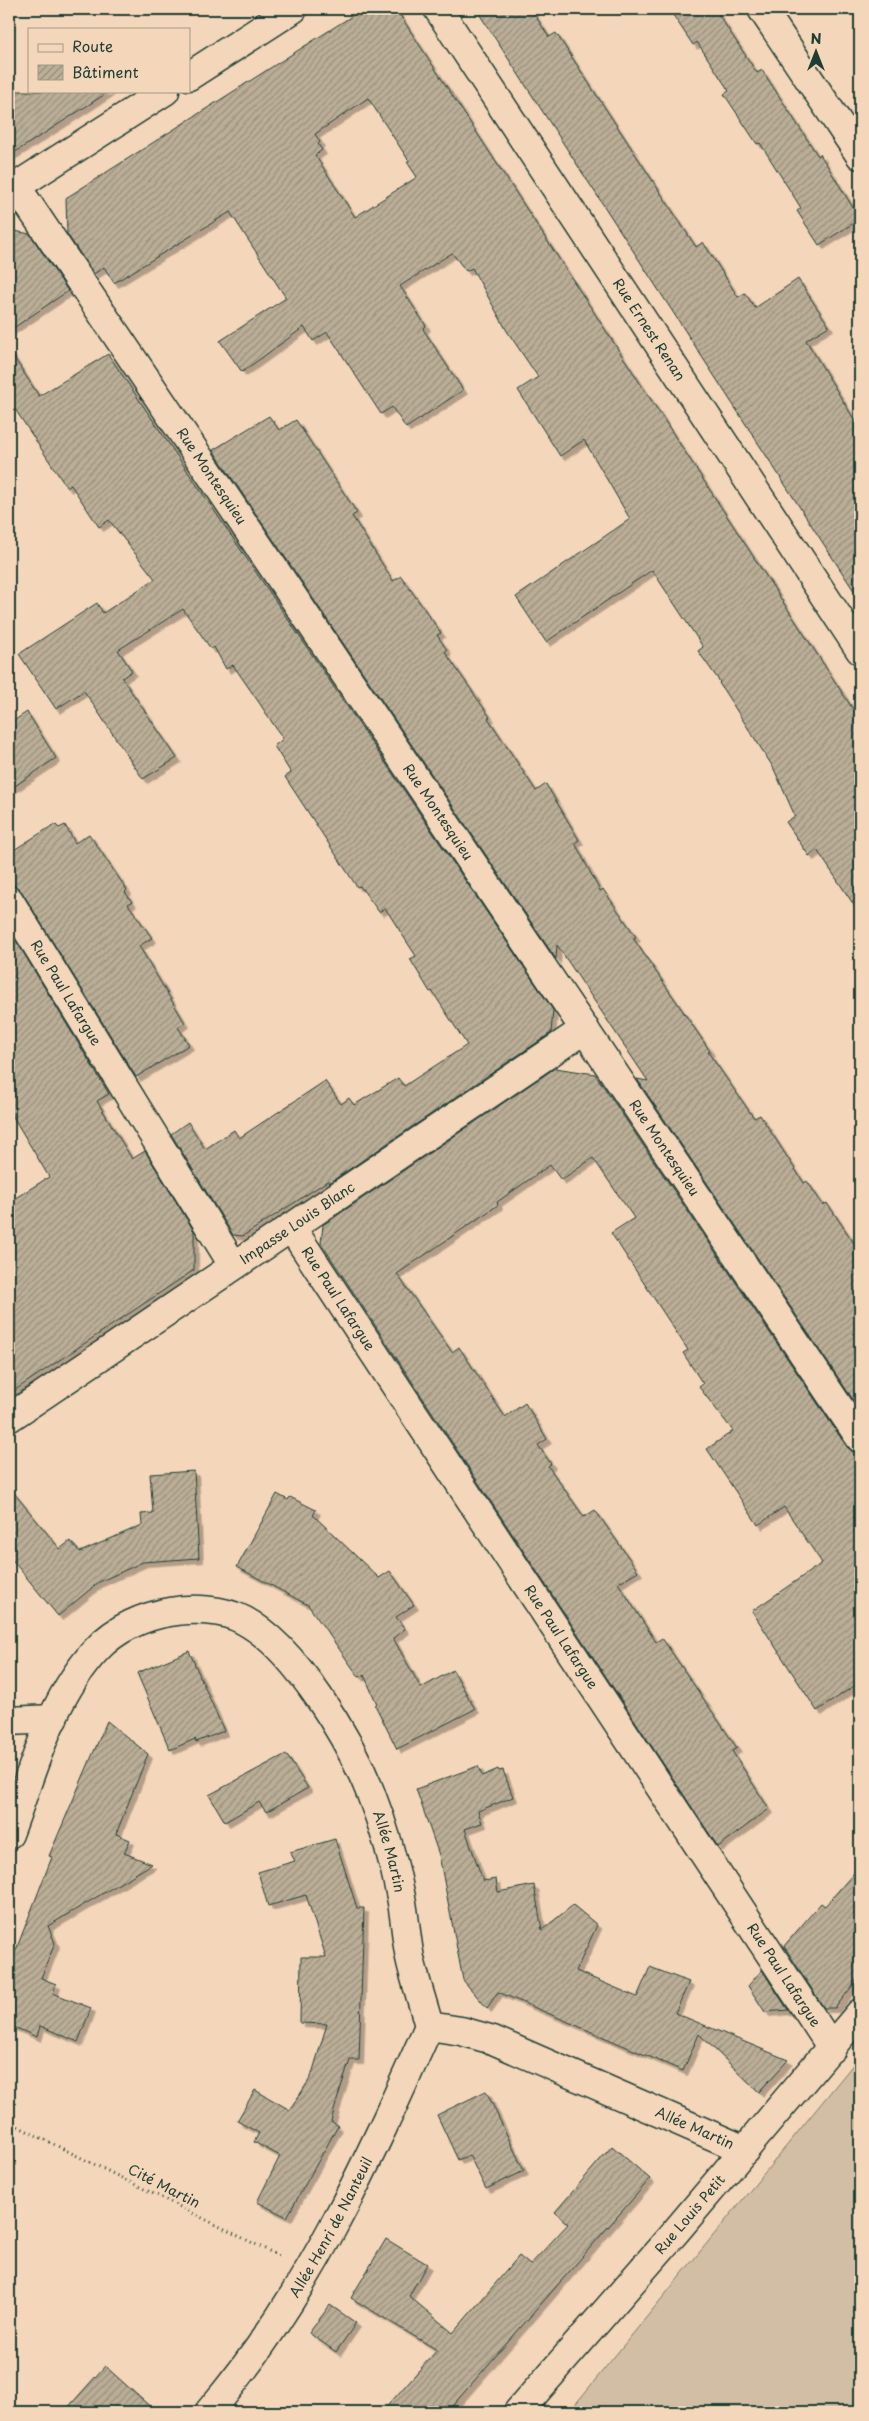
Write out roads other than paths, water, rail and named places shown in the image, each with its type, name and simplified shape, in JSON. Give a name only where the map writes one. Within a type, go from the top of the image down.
[{"type":"street","points":[[190,75],[293,9]]},
{"type":"street","name":"Rue Ernest Renan","points":[[438,9],[856,633]]},
{"type":"street","points":[[762,9],[860,154]]},
{"type":"street","points":[[13,189],[163,92]]},
{"type":"street","name":"Rue Montesquieu","points":[[13,189],[860,1438]]},
{"type":"street","name":"Rue Paul Lafargue","points":[[9,900],[233,1265]]},
{"type":"street","name":"Impasse Louis Blanc","points":[[9,1418],[233,1265],[585,1030]]},
{"type":"street","name":"Rue Paul Lafargue","points":[[291,1227],[832,2048]]},
{"type":"street","name":"Allée Martin","points":[[9,1834],[53,1719],[72,1680],[98,1647],[114,1635],[153,1614],[199,1610],[241,1618],[275,1644],[326,1709],[370,1792],[394,1865],[411,1960],[429,2026],[461,2031],[493,2040],[745,2150]]},
{"type":"street","points":[[9,1721],[53,1719]]},
{"type":"street","name":"Rue Louis Petit","points":[[518,2412],[745,2150],[860,2013]]},
{"type":"street","name":"Allée Henri de Nanteuil","points":[[209,2412],[239,2375],[309,2271],[340,2217],[374,2148],[429,2026]]}]
